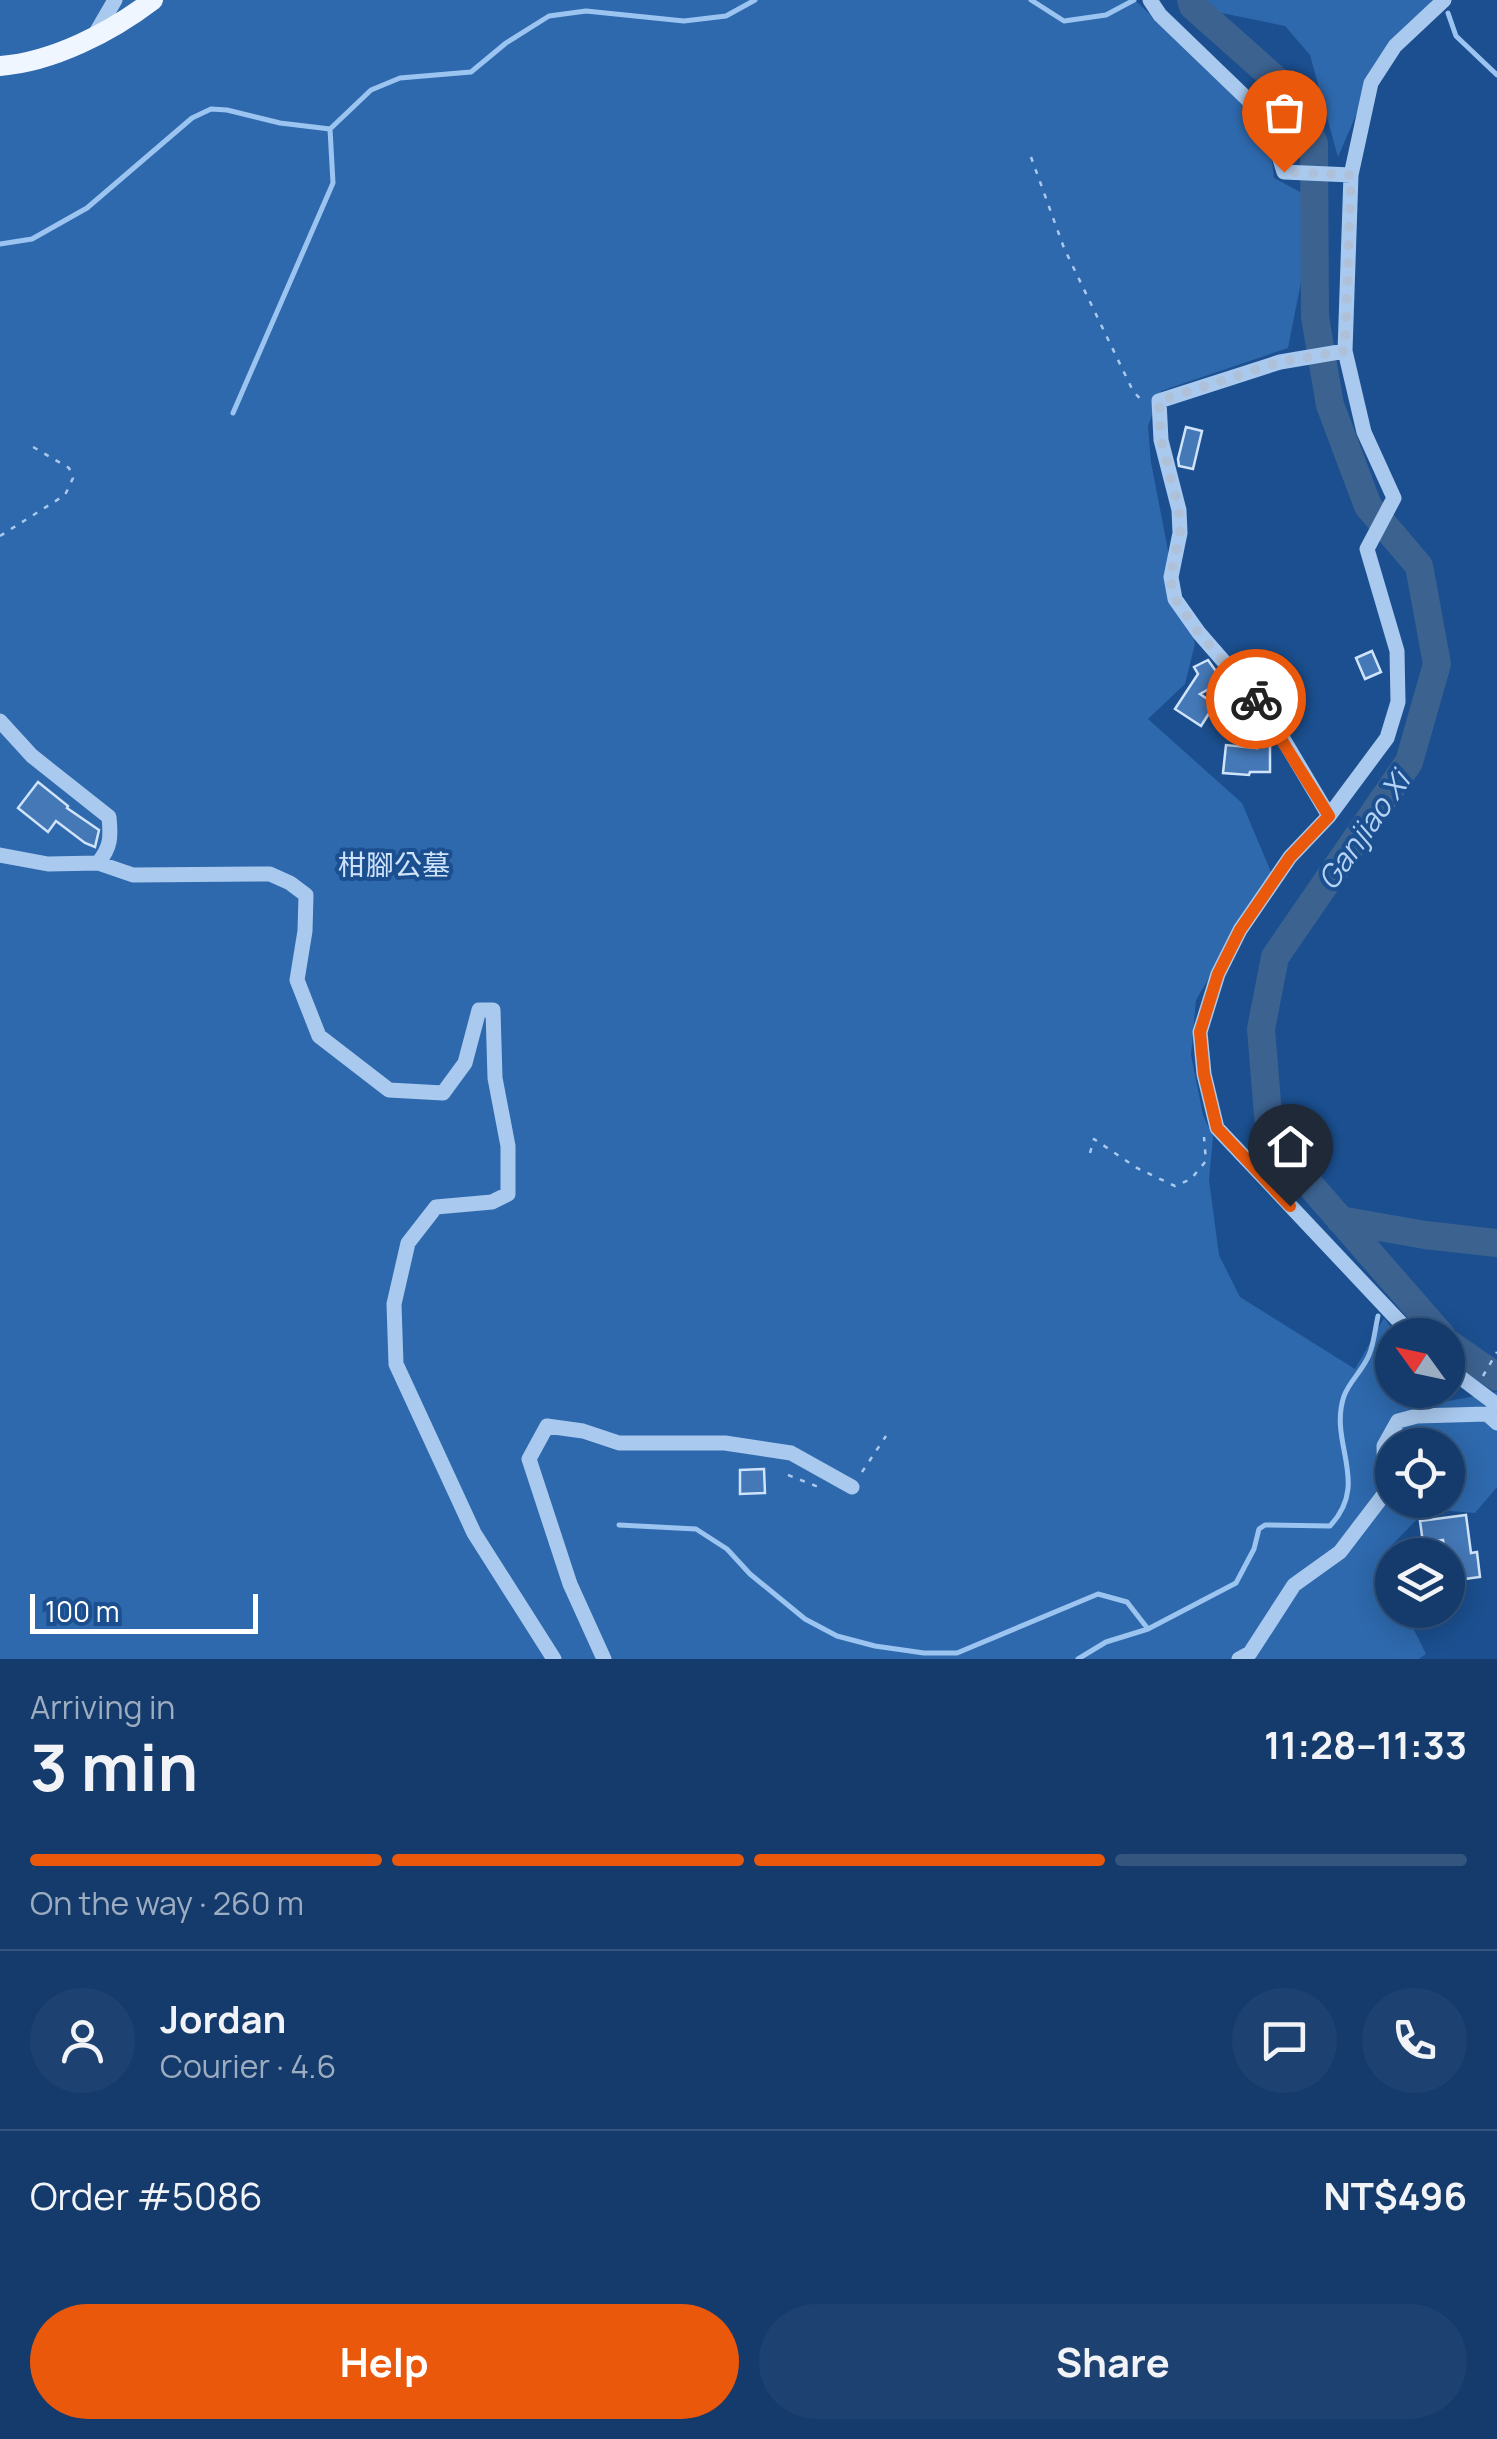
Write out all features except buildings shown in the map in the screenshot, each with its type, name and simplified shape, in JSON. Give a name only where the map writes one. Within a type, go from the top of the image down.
[{"type":"main road","points":[[0,66],[53,55],[94,36],[153,0]]},
{"type":"street","points":[[94,36],[114,0]]},
{"type":"street","points":[[1396,1318],[1217,1128],[1204,1074],[1200,1032],[1218,974],[1240,930],[1290,857],[1329,816],[1388,738],[1398,702],[1397,651],[1368,549],[1394,498],[1364,432],[1345,351],[1351,175],[1371,83],[1395,46],[1444,0]]},
{"type":"street","points":[[1151,1],[1160,15],[1267,118],[1284,172],[1351,175]]},
{"type":"street","points":[[1329,816],[1266,710],[1175,599],[1170,578],[1180,534],[1179,510],[1161,440],[1159,401],[1280,362],[1345,351]]},
{"type":"street","points":[[0,721],[32,756],[109,817],[110,849],[98,863]]},
{"type":"street","points":[[0,855],[48,864],[98,863],[133,875],[270,874],[290,883],[306,895],[297,980],[318,1036],[388,1090],[443,1093],[465,1063],[480,1010],[493,1010],[495,1078],[508,1146],[508,1194],[492,1202],[436,1207],[408,1243],[394,1304],[396,1364],[474,1533],[554,1659]]},
{"type":"street","points":[[1465,1382],[1497,1405]]},
{"type":"street","points":[[1239,1659],[1250,1653],[1294,1585],[1340,1552],[1385,1494],[1384,1446],[1398,1421],[1417,1416],[1487,1414],[1497,1422]]},
{"type":"street","points":[[604,1659],[570,1584],[529,1459],[546,1426],[583,1431],[619,1444],[724,1443],[791,1453],[852,1486]]},
{"type":"path","points":[[1031,157],[1064,248],[1132,390],[1160,417]]},
{"type":"path","points":[[0,536],[66,495],[73,478],[68,468],[28,444]]},
{"type":"path","points":[[1090,1152],[1094,1139],[1137,1168],[1175,1186],[1191,1180],[1206,1160],[1204,1135]]},
{"type":"path","points":[[1476,1391],[1497,1352]]},
{"type":"green space","name":"柑腳公墓","points":[[0,0],[1135,0],[1257,116],[1270,145],[1274,178],[1317,201],[1288,348],[1161,391],[1148,426],[1170,561],[1195,644],[1185,684],[1148,719],[1242,803],[1271,872],[1196,1000],[1191,1055],[1203,1115],[1213,1137],[1209,1180],[1219,1255],[1240,1297],[1355,1369],[1375,1334],[1375,1408],[1465,1408],[1465,1398],[1497,1392],[1497,1487],[1475,1513],[1465,1512],[1465,1428],[1375,1428],[1375,1518],[1418,1518],[1399,1538],[1375,1538],[1375,1628],[1413,1628],[1426,1654],[1419,1659],[0,1659]]},
{"type":"green space","points":[[1201,0],[1432,0],[1371,80],[1338,157],[1310,55],[1285,26],[1207,10]]},
{"type":"waterway","points":[[0,244],[32,239],[87,208],[192,118],[211,109],[330,129],[371,90],[400,78],[471,72],[506,43],[549,16],[586,11],[684,21],[726,16],[755,0]]},
{"type":"waterway","points":[[1031,0],[1064,21],[1106,15],[1134,0]]},
{"type":"waterway","name":"Ganjiao Xi","points":[[1191,0],[1193,6],[1293,95],[1314,143],[1315,317],[1330,405],[1368,506],[1419,566],[1437,664],[1409,762],[1275,957],[1261,1029],[1270,1139],[1426,1318]]},
{"type":"waterway","points":[[1448,13],[1456,36],[1497,75]]},
{"type":"waterway","points":[[233,413],[333,183],[330,129]]},
{"type":"waterway","name":"Ganjiao Xi","points":[[1340,1220],[1497,1243]]},
{"type":"waterway","points":[[1387,1290],[1391,1276]]},
{"type":"waterway","points":[[1078,1659],[1106,1642],[1148,1629],[1236,1583],[1254,1549],[1259,1529],[1265,1525],[1330,1526],[1342,1510],[1347,1494],[1340,1414],[1344,1396],[1369,1355],[1378,1316]]},
{"type":"waterway","name":"Ganjiao Xi","points":[[1465,1355],[1497,1377]]},
{"type":"waterway","points":[[619,1525],[696,1529],[727,1549],[750,1574],[805,1619],[837,1636],[875,1646],[957,1653],[1098,1594],[1127,1602],[1148,1629]]},
{"type":"way so far","points":[[1256,699],[1175,599],[1170,578],[1180,534],[1179,510],[1161,440],[1159,401],[1280,362],[1345,351],[1351,175],[1284,172]]},
{"type":"route","points":[[1256,699],[1329,816],[1290,857],[1240,930],[1218,974],[1200,1032],[1204,1074],[1217,1128],[1290,1206]]}]
